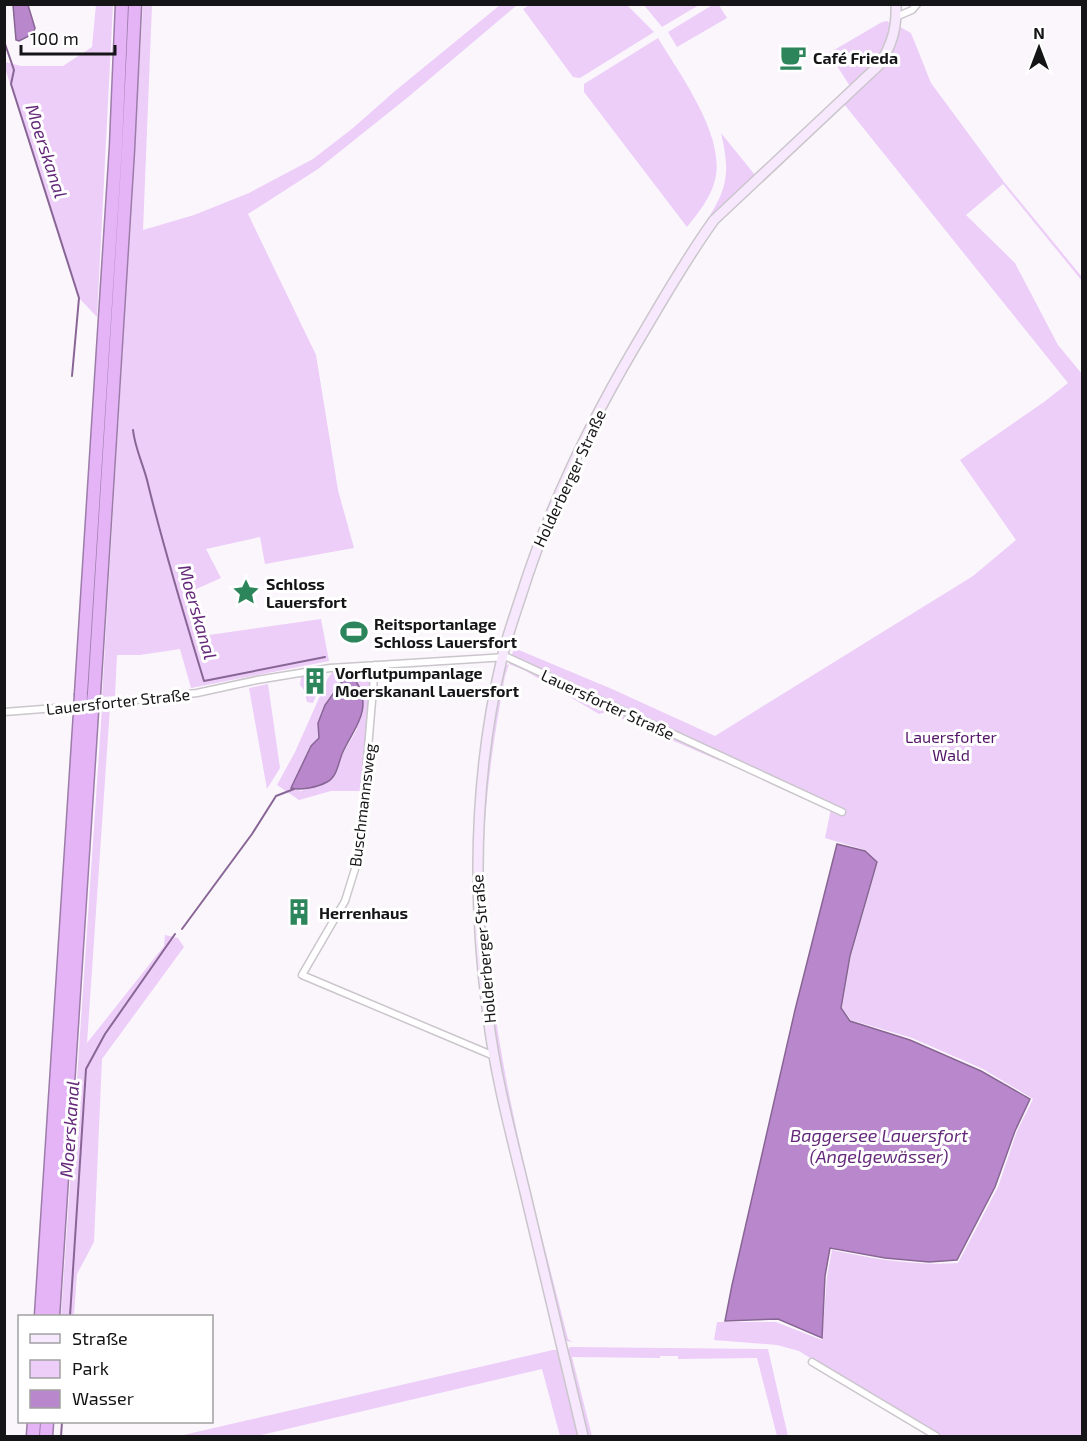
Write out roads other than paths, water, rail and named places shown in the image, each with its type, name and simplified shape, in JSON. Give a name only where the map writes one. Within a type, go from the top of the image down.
[{"type":"highway","points":[[53,1315],[122,4]]},
{"type":"highway","points":[[87,693],[126,172],[135,4]]},
{"type":"highway","points":[[41,1315],[86,712]]},
{"type":"main road","name":"Holderberger Straße","points":[[583,1437],[494,1056],[479,937],[477,862],[482,771],[490,714],[502,657],[538,542],[580,447],[623,367],[692,250],[714,220],[879,65],[893,39],[896,4]]},
{"type":"street","points":[[896,17],[912,10],[916,4]]},
{"type":"street","name":"Lauersforter Straße","points":[[4,712],[188,694],[330,668],[507,657],[842,812]]},
{"type":"street","name":"Buschmannsweg","points":[[375,665],[359,856],[345,901],[302,975],[494,1056]]},
{"type":"street","points":[[812,1362],[936,1437]]},
{"type":"water","points":[[13,5],[28,5],[35,28],[33,34],[19,41],[16,40]]},
{"type":"water","points":[[343,680],[356,681],[363,701],[360,719],[342,754],[335,774],[330,780],[319,785],[304,789],[291,788],[311,746],[319,738],[318,723],[325,705]]},
{"type":"water","name":"Baggersee Lauersfort (Angelgewässer)","points":[[837,844],[865,851],[877,862],[850,956],[841,1008],[850,1021],[910,1040],[981,1071],[1030,1099],[1015,1131],[995,1187],[957,1260],[929,1262],[885,1258],[830,1248],[825,1276],[822,1338],[778,1319],[725,1321],[795,1010]]},
{"type":"waterway","name":"Moerskanal","points":[[4,41],[14,70],[11,84],[79,298],[72,376]]},
{"type":"waterway","name":"Moerskanal","points":[[133,430],[167,558],[204,681],[325,657]]},
{"type":"waterway","name":"Moerskanal","points":[[182,929],[252,834],[276,796],[294,789]]},
{"type":"waterway","name":"Moerskanal","points":[[70,1315],[86,1069],[105,1034],[175,934]]},
{"type":"waterway","name":"Moerskanal","points":[[61,1436],[62,1423]]},
{"type":"place","name":"Café Frieda","points":[[793,57]]},
{"type":"place","name":"Schloss Lauersfort","points":[[246,592]]},
{"type":"place","name":"Reitsportanlage Schloss Lauersfort","points":[[354,632]]},
{"type":"place","name":"Vorflutpumpanlage Moerskananl Lauersfort","points":[[315,681]]},
{"type":"place","name":"Herrenhaus","points":[[299,912]]},
{"type":"park label","name":"Lauersforter Wald","points":[[951,745]]}]
